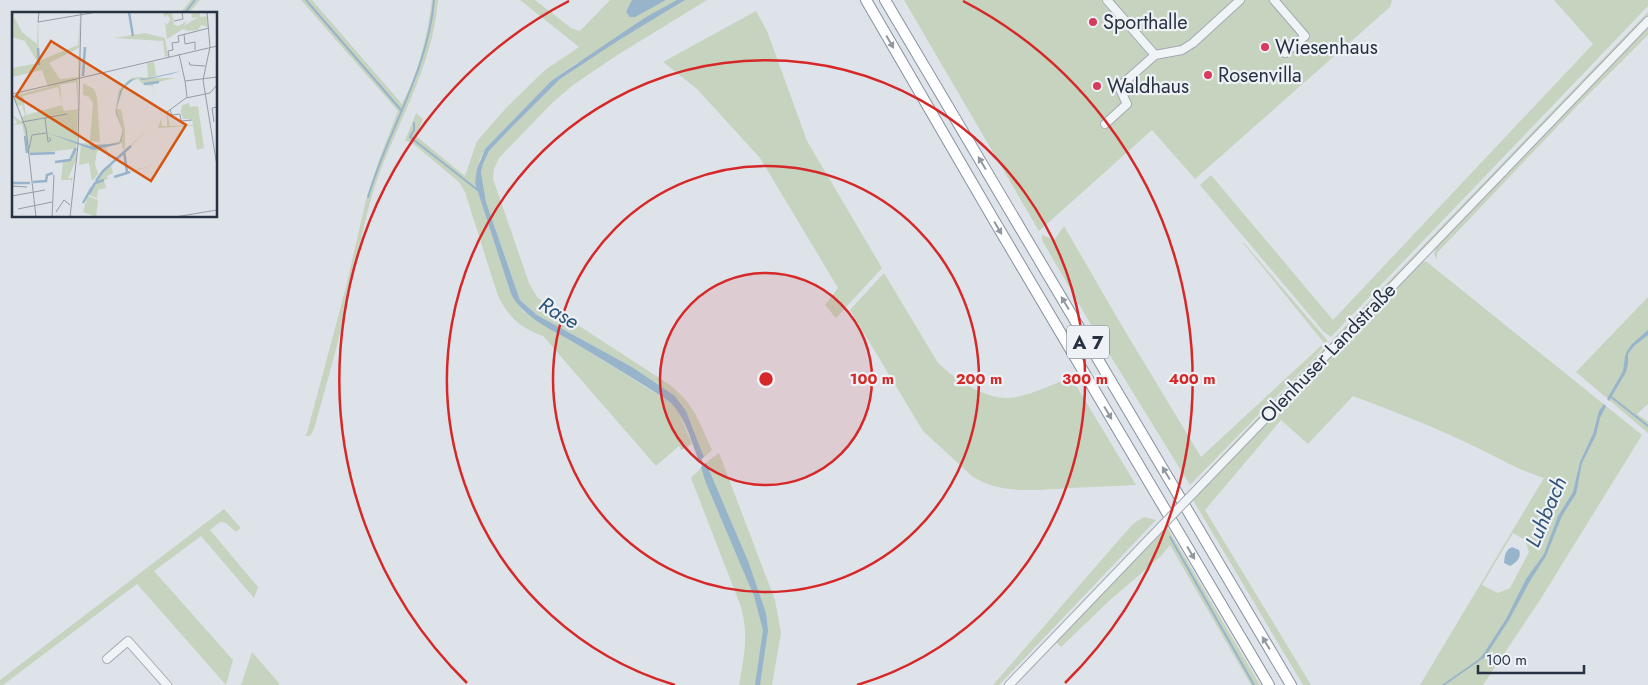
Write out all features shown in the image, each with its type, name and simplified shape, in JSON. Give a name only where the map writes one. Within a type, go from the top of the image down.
[{"type":"highway","name":"A 7","points":[[866,0],[1000,231],[1269,685]]},
{"type":"highway","name":"A 7","points":[[885,0],[1291,685]]},
{"type":"street","points":[[1107,0],[1155,54]]},
{"type":"street","points":[[1104,124],[1127,104],[1119,87],[1155,54],[1178,51],[1188,46],[1240,0]]},
{"type":"street","points":[[1274,0],[1305,36],[1284,53]]},
{"type":"street","name":"Olenhuser Landstraße","points":[[1009,685],[1648,21]]},
{"type":"street","points":[[107,659],[128,641],[167,685]]},
{"type":"green space","points":[[191,0],[200,0],[190,12],[181,12]]},
{"type":"green space","points":[[301,0],[312,0],[402,104],[422,54],[432,0],[438,0],[435,25],[429,49],[371,199],[338,343],[314,429],[310,436],[305,436],[346,287],[366,200],[398,111]]},
{"type":"green space","points":[[520,0],[535,0],[571,28],[580,31],[610,0],[707,0],[619,54],[573,85],[552,103],[499,158],[494,169],[493,179],[529,283],[537,297],[678,392],[696,414],[712,450],[704,457],[686,411],[675,396],[632,367],[537,315],[520,300],[486,202],[481,172],[489,151],[560,79],[580,65],[578,62],[551,81],[485,149],[480,159],[475,183],[511,294],[523,311],[670,402],[678,410],[692,444],[681,450],[679,446],[656,466],[543,336],[521,325],[510,315],[497,293],[465,192],[459,182],[411,142],[405,141],[416,113],[423,119],[416,136],[465,176],[477,141],[507,107],[545,70],[579,47]]},
{"type":"green space","points":[[904,0],[1392,0],[1390,7],[1195,179],[1152,130],[1039,231]]},
{"type":"green space","points":[[1554,0],[1648,0],[1648,6],[1331,337],[1323,331],[1200,185],[1211,175],[1333,320],[1593,44]]},
{"type":"green space","points":[[756,11],[767,31],[807,141],[882,268],[836,318],[825,305],[838,288],[760,158],[697,89],[663,62]]},
{"type":"green space","points":[[1648,12],[1648,16],[1336,340],[1333,339]]},
{"type":"green space","points":[[1648,28],[1648,35],[1576,107],[1437,253],[1437,260],[1434,253],[1436,247]]},
{"type":"green space","points":[[1064,226],[1201,457],[1324,343],[1243,243],[1327,340],[1327,343],[1312,360],[1190,485],[1087,318],[1042,240],[1042,235],[1054,240]]},
{"type":"green space","points":[[1421,261],[1427,262],[1642,435],[1540,600],[1483,685],[1420,685],[1544,478],[1513,466],[1436,429],[1353,396],[1308,444],[1281,420],[1205,510],[1311,685],[1303,685],[1193,500]],"holes":[[[1513,533],[1525,540],[1529,552],[1510,588],[1498,593],[1482,585]]]},
{"type":"green space","points":[[884,273],[938,363],[964,383],[985,394],[1007,398],[1038,391],[1071,377],[1136,485],[1020,490],[995,486],[972,476],[923,431],[850,310]]},
{"type":"green space","points":[[1648,297],[1648,404],[1637,414],[1648,422],[1648,433],[1576,372]]},
{"type":"green space","points":[[1328,344],[1329,347],[1222,459],[1208,470]]},
{"type":"green space","points":[[719,453],[775,600],[781,633],[772,685],[739,685],[745,646],[745,627],[741,607],[691,478]]},
{"type":"green space","points":[[224,509],[241,528],[236,532],[226,523],[220,522],[210,530],[258,587],[254,598],[201,536],[154,571],[233,660],[226,685],[137,584],[3,685],[0,685],[0,680]]},
{"type":"green space","points":[[1144,517],[1156,520],[999,685],[993,685],[1124,534],[1134,523]]},
{"type":"green space","points":[[1167,527],[1260,685],[1251,685],[1170,545],[1161,556],[1108,602],[1061,647],[1056,642]]},
{"type":"green space","points":[[252,652],[279,683],[279,685],[241,685]]},
{"type":"water","points":[[632,0],[666,0],[635,17],[630,17],[626,12]]},
{"type":"water","points":[[677,0],[685,0],[560,79],[489,151],[481,172],[486,202],[520,300],[537,315],[632,367],[675,396],[686,411],[704,457],[699,461],[684,422],[670,402],[541,324],[517,303],[511,294],[475,183],[477,169],[485,149],[551,81],[646,17]]},
{"type":"water","points":[[1648,330],[1648,335],[1634,346],[1628,354],[1626,372],[1609,401],[1607,399],[1623,371],[1627,351]]},
{"type":"water","points":[[1604,404],[1606,406],[1600,418],[1596,435],[1582,463],[1576,494],[1562,516],[1546,556],[1485,657],[1445,685],[1442,685],[1479,659],[1484,653],[1506,619],[1526,579],[1544,554],[1558,516],[1573,492],[1580,462],[1593,434],[1599,411]]},
{"type":"water","points":[[706,463],[748,561],[766,613],[768,630],[760,685],[755,685],[763,630],[754,596],[706,483],[701,467]]},
{"type":"water","points":[[1512,547],[1519,550],[1520,555],[1516,562],[1510,566],[1504,563],[1506,552]]},
{"type":"waterway","points":[[186,12],[195,0]]},
{"type":"waterway","points":[[306,0],[401,110]]},
{"type":"waterway","points":[[368,197],[376,172],[416,76],[430,26],[434,0]]},
{"type":"waterway","points":[[414,123],[414,130],[410,137],[479,191]]},
{"type":"waterway","points":[[1610,396],[1648,426]]},
{"type":"waterway","name":"Rase","points":[[700,458],[704,468]]},
{"type":"waterway","points":[[1170,537],[1254,685]]},
{"type":"place","name":"Sporthalle","points":[[1093,22]]},
{"type":"place","name":"Wiesenhaus","points":[[1265,47]]},
{"type":"place","name":"Rosenvilla","points":[[1208,75]]},
{"type":"place","name":"Waldhaus","points":[[1097,86]]},
{"type":"water label","name":"Luhbach","points":[[1546,512]]}]
